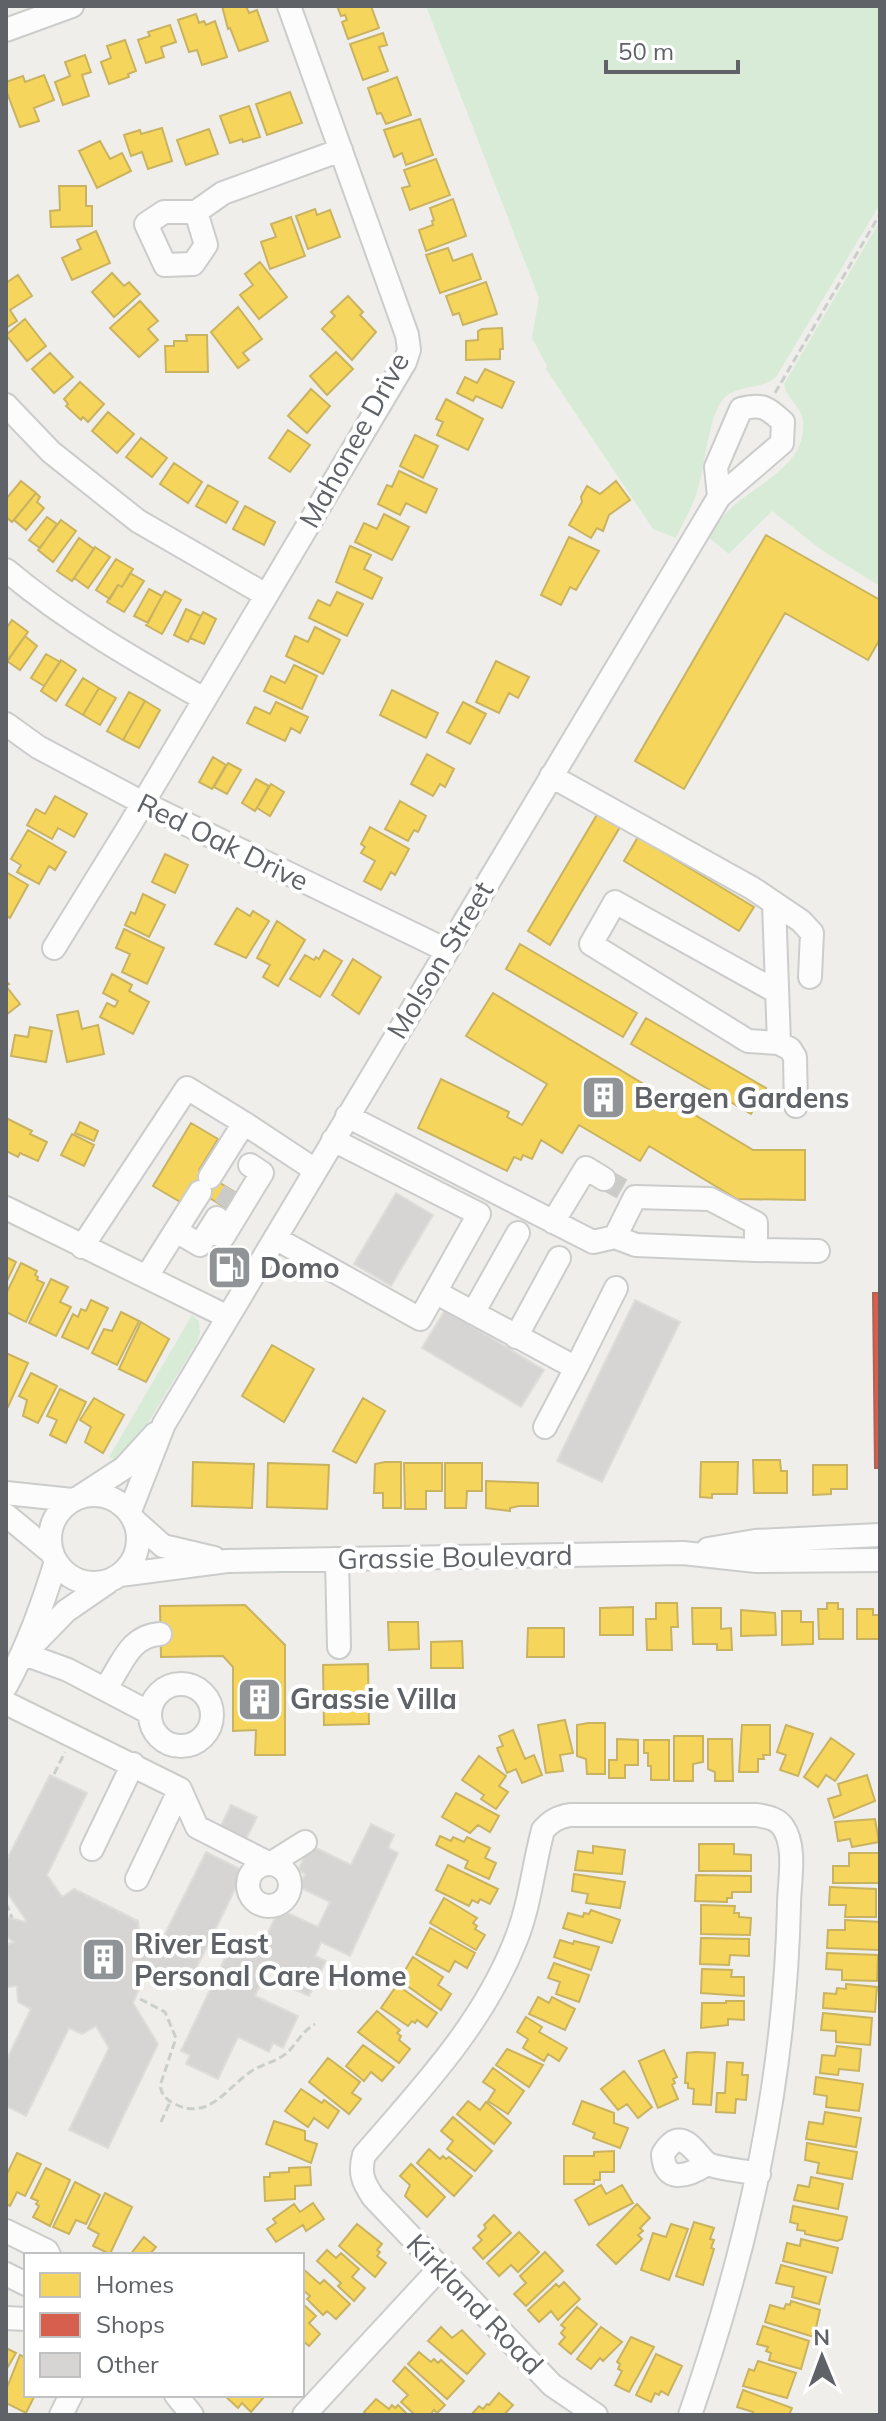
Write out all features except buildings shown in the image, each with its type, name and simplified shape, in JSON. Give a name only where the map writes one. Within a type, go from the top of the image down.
[{"type":"street","points":[[6,30],[43,11],[72,6]]},
{"type":"street","name":"Mahonee Drive","points":[[54,948],[405,362],[409,350],[407,335],[289,6]]},
{"type":"street","points":[[196,212],[223,193],[341,150]]},
{"type":"street","points":[[6,405],[51,452],[138,521],[266,595]]},
{"type":"street","name":"Molson Street","points":[[76,1498],[124,1468],[164,1424],[719,497],[782,443],[783,422],[767,407],[755,405],[741,409],[716,467],[719,497]]},
{"type":"street","points":[[6,570],[40,598],[108,644],[204,699]]},
{"type":"street","name":"Red Oak Drive","points":[[6,724],[38,747],[141,802],[446,950]]},
{"type":"street","points":[[551,776],[801,921],[812,933],[810,977]]},
{"type":"street","points":[[777,992],[615,902],[591,944],[748,1041],[779,1043],[790,1049],[795,1057],[796,1106]]},
{"type":"street","points":[[774,903],[779,1043]]},
{"type":"street","points":[[82,1247],[187,1088],[315,1170]]},
{"type":"street","points":[[347,1116],[593,1242],[615,1237],[636,1245],[818,1251]]},
{"type":"street","points":[[147,1276],[244,1123]]},
{"type":"street","points":[[176,1231],[200,1245],[268,1139]]},
{"type":"street","points":[[275,1238],[420,1319],[479,1214],[333,1140]]},
{"type":"street","points":[[210,1230],[223,1237],[262,1173],[250,1165]]},
{"type":"street","points":[[553,1222],[586,1168],[620,1188],[710,1199],[756,1223],[756,1250]]},
{"type":"street","points":[[615,1237],[620,1188]]},
{"type":"street","points":[[6,1208],[228,1317]]},
{"type":"street","points":[[473,1313],[518,1233]]},
{"type":"street","points":[[516,1337],[559,1258]]},
{"type":"street","points":[[545,1427],[616,1288]]},
{"type":"street","points":[[435,1292],[576,1368]]},
{"type":"street","name":"Molson Street","points":[[133,1516],[164,1424]]},
{"type":"street","points":[[6,1493],[76,1498],[105,1495],[133,1516],[139,1534],[138,1549],[132,1562],[116,1578],[66,1611],[24,1654]]},
{"type":"street","points":[[6,1686],[24,1654],[45,1600],[54,1557],[50,1537],[53,1523],[60,1510],[76,1498]]},
{"type":"street","points":[[6,1515],[54,1557],[69,1576],[83,1582],[97,1583],[116,1578]]},
{"type":"street","name":"Grassie Boulevard","points":[[133,1516],[163,1546],[227,1561]]},
{"type":"street","name":"Grassie Boulevard","points":[[683,1553],[755,1541],[880,1535]]},
{"type":"street","name":"Grassie Boulevard","points":[[116,1578],[227,1561],[683,1553],[756,1561],[880,1560]]},
{"type":"street","points":[[337,1559],[339,1647]]},
{"type":"street","points":[[105,1689],[130,1647],[141,1638],[160,1634]]},
{"type":"street","points":[[24,1654],[68,1670],[150,1713]]},
{"type":"street","points":[[6,1703],[180,1789],[197,1827],[270,1864],[305,1842]]},
{"type":"street","points":[[92,1849],[133,1764]]},
{"type":"street","points":[[137,1879],[180,1789]]},
{"type":"street","name":"Kirkland Road","points":[[596,2415],[552,2385],[440,2268],[363,2183],[360,2168],[364,2155],[437,2071],[495,1987],[516,1941],[530,1897],[543,1830],[558,1817],[757,1815],[772,1818],[782,1825],[790,1848],[787,1956],[777,2066],[759,2174]]},
{"type":"street","points":[[690,2415],[721,2327],[759,2174],[707,2164]]},
{"type":"street","points":[[6,2231],[48,2253]]},
{"type":"street","points":[[304,2415],[440,2268]]},
{"type":"street","points":[[6,2274],[24,2283]]},
{"type":"street","points":[[61,2415],[70,2397]]},
{"type":"street","points":[[178,2397],[192,2415]]},
{"type":"path","points":[[767,407],[880,214]]},
{"type":"path","points":[[6,1903],[12,1918]]},
{"type":"path","points":[[140,1999],[165,2012],[176,2038],[160,2086],[162,2094],[182,2108],[199,2109],[213,2105],[251,2072],[287,2053],[315,2024]]},
{"type":"path","points":[[161,2122],[170,2102]]},
{"type":"green space","points":[[426,6],[880,6],[880,204],[776,377],[764,384],[737,390],[719,405],[697,492],[676,538],[653,529],[546,369],[532,338],[539,298]]},
{"type":"green space","points":[[880,221],[880,586],[823,551],[772,511],[729,554],[708,537],[727,512],[777,473],[797,450],[803,421],[784,384]]},
{"type":"green space","points":[[192,1315],[199,1321],[197,1342],[123,1464],[109,1457]]},
{"type":"tunnel","points":[[604,1179],[622,1189]]},
{"type":"tunnel","points":[[224,1207],[234,1191]]},
{"type":"place","name":"Bergen Gardens","points":[[603,1098]]},
{"type":"place","name":"Domo","points":[[229,1268]]},
{"type":"place","name":"Grassie Villa","points":[[259,1699]]},
{"type":"place","name":"River East Personal Care Home","points":[[103,1960]]}]
